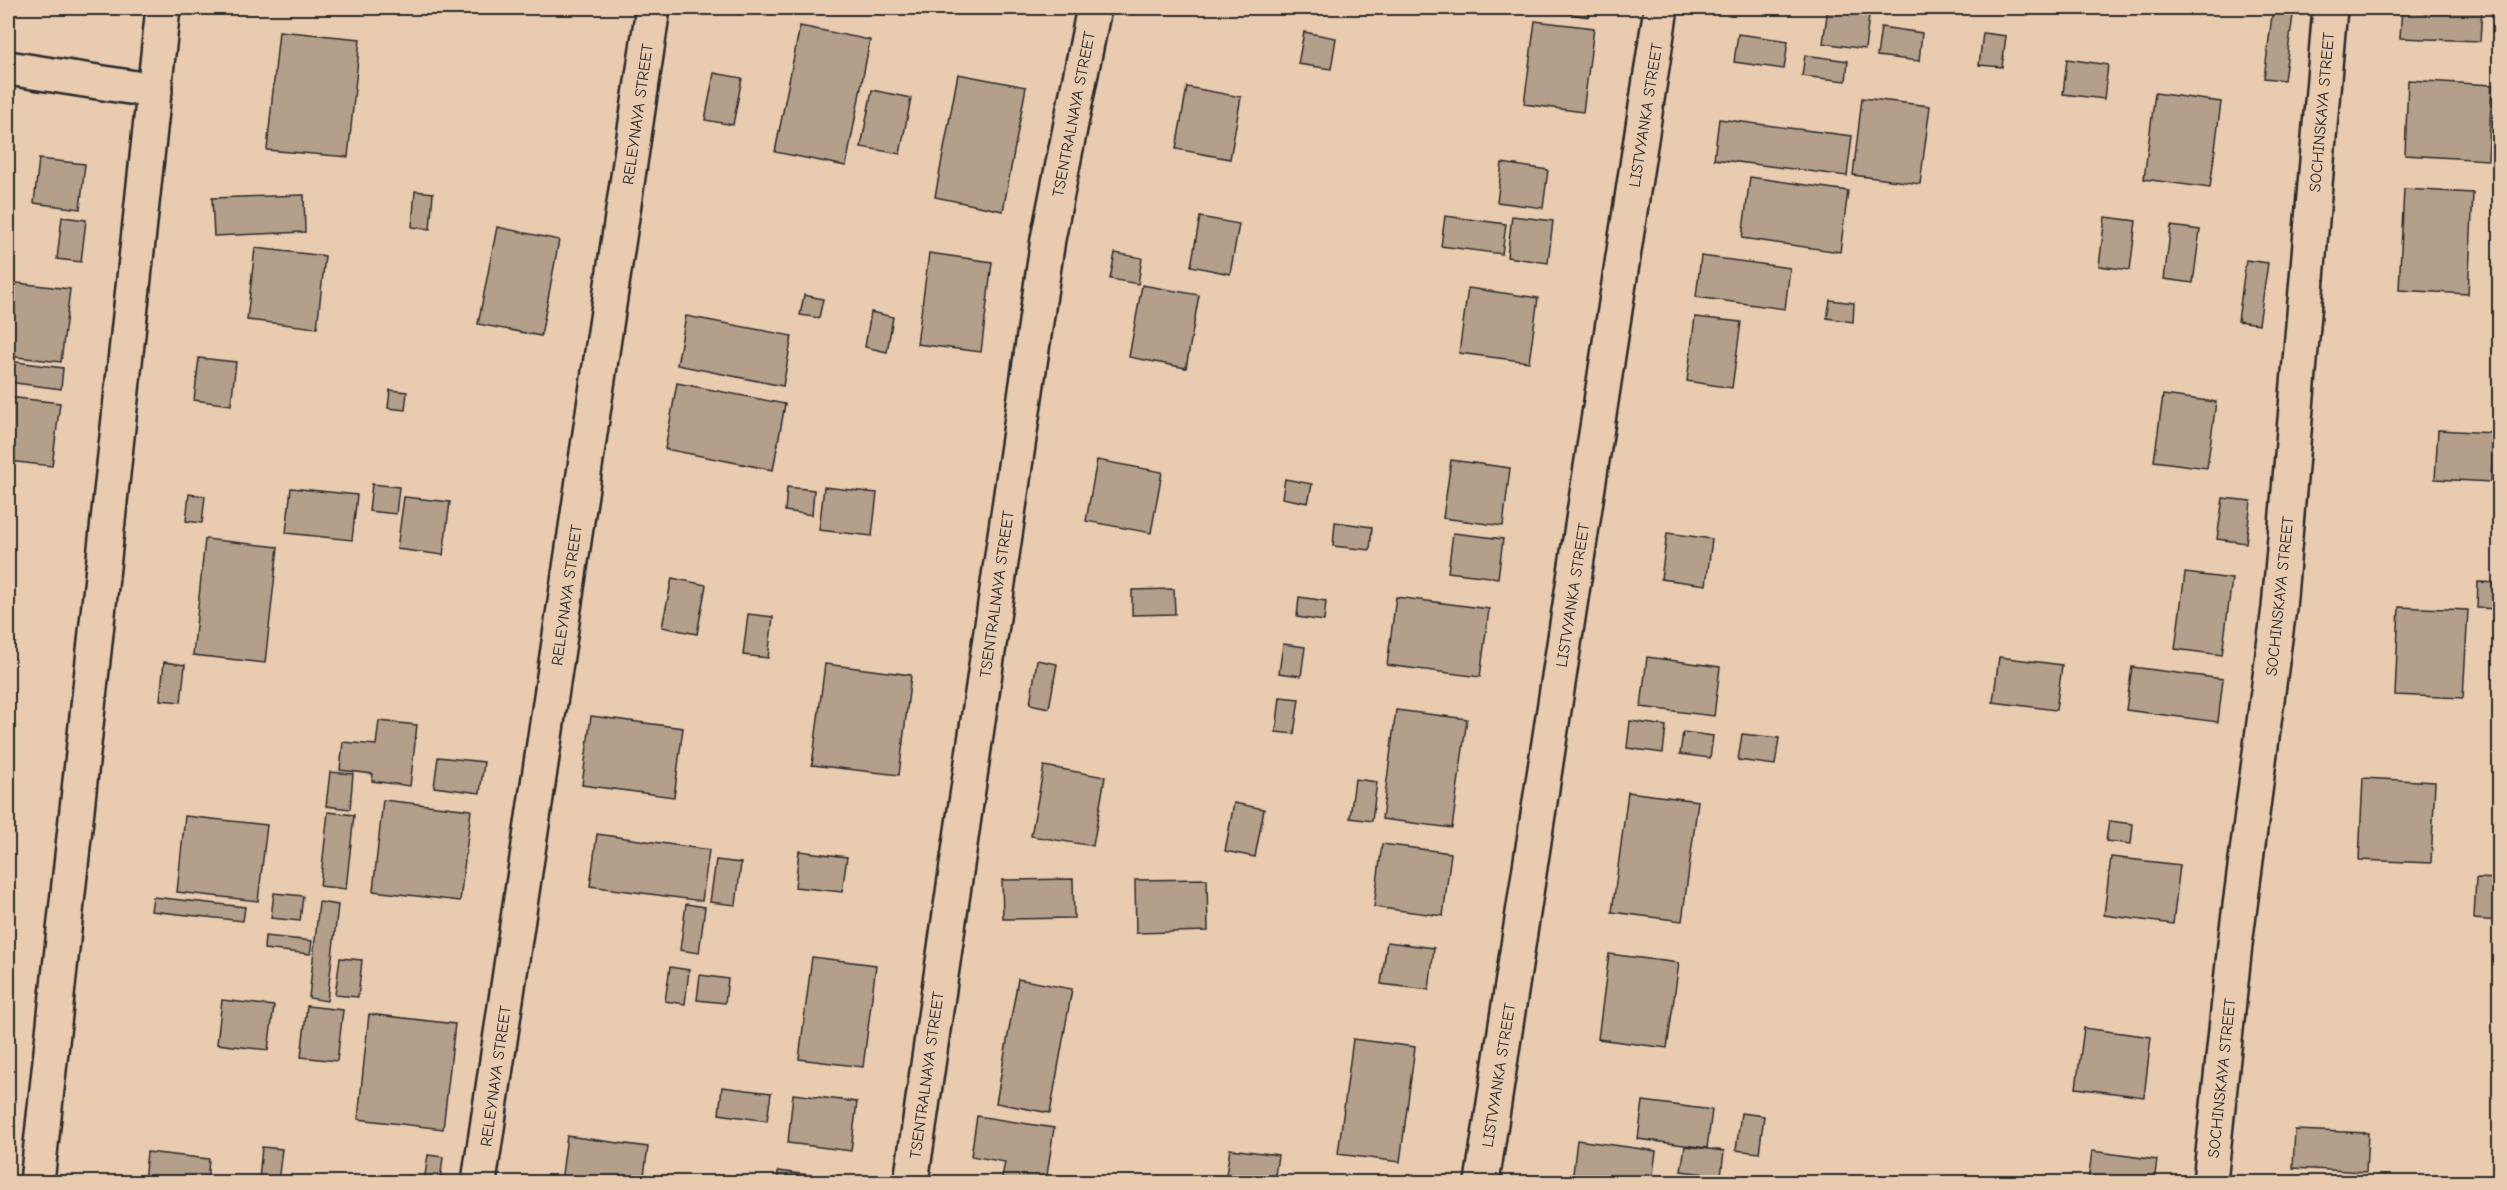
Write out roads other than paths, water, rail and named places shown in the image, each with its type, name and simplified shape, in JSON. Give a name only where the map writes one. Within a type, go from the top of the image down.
[{"type":"street","points":[[37,1182],[163,8]]},
{"type":"street","name":"RELEYNAYA STREET","points":[[479,1182],[653,8]]},
{"type":"street","name":"TSENTRALNAYA STREET","points":[[910,1182],[1048,239],[1094,8]]},
{"type":"street","name":"LISTVYANKA STREET","points":[[1482,1182],[1661,8]]},
{"type":"street","name":"SOCHINSKAYA STREET","points":[[2210,1182],[2235,944],[2279,608],[2330,8]]},
{"type":"street","points":[[8,68],[155,91]]}]
